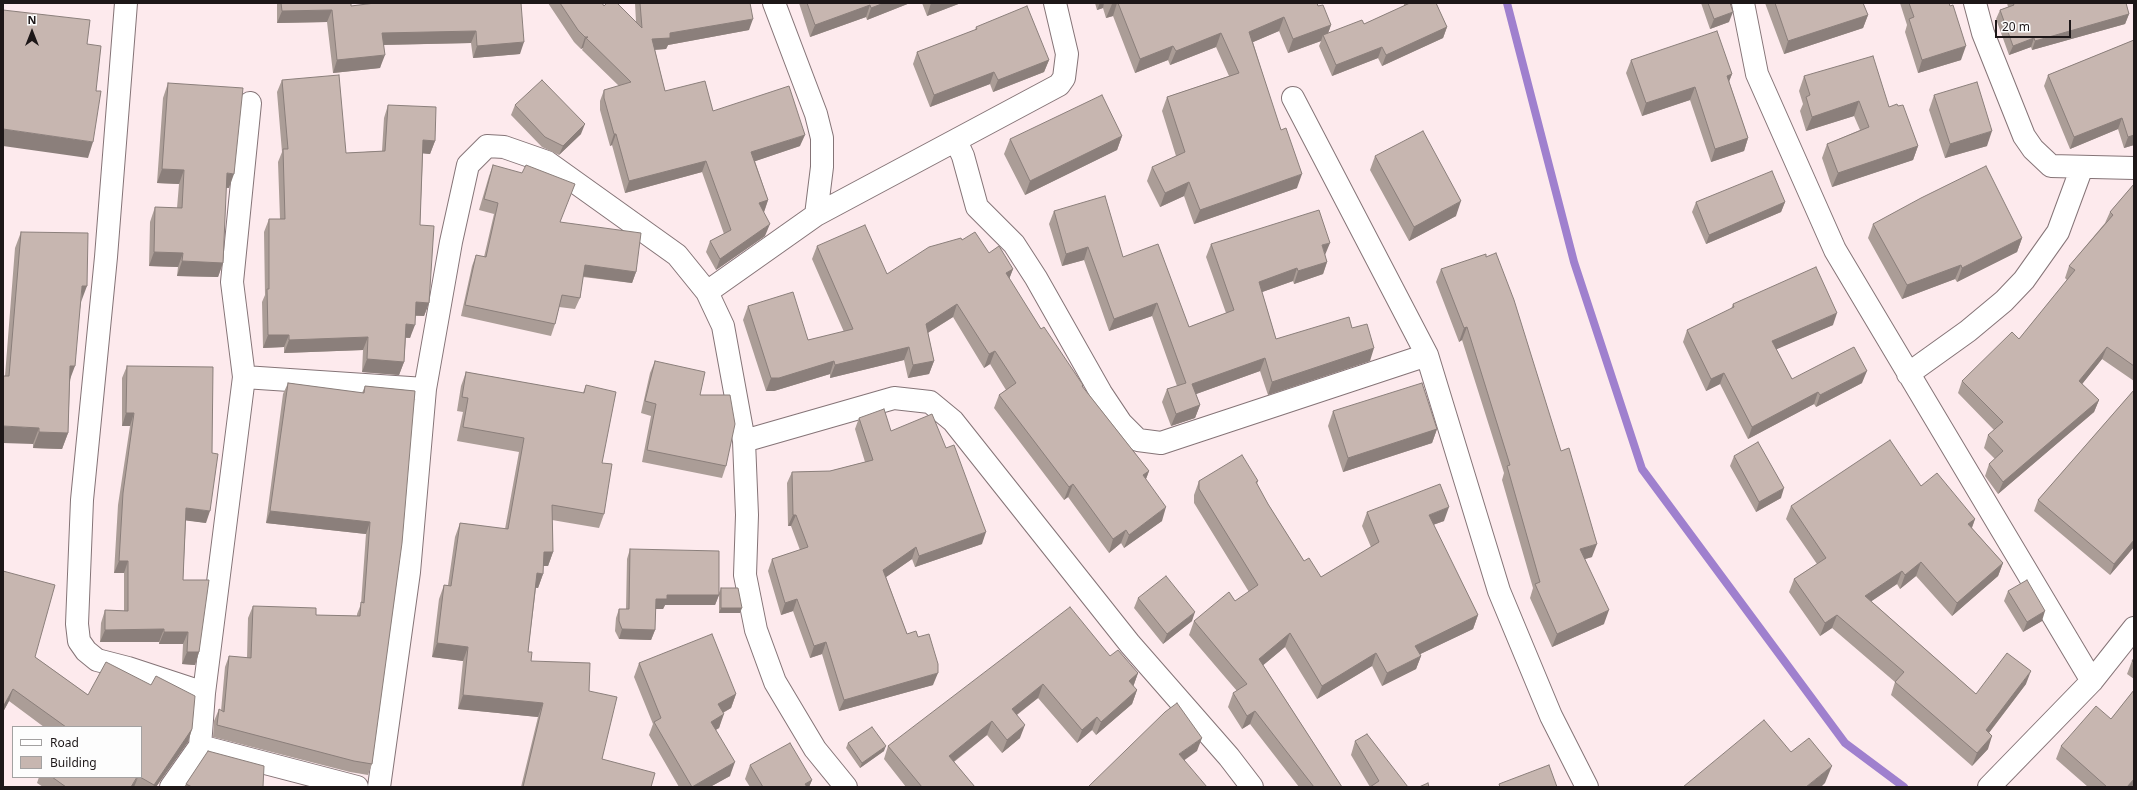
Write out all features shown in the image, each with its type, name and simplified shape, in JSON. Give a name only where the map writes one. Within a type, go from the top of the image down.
[{"type":"street","points":[[126,3],[106,257],[82,500],[77,624],[79,641],[86,651],[97,660],[128,668],[204,693]]},
{"type":"street","points":[[774,3],[816,114],[822,138],[822,167],[816,215]]},
{"type":"street","points":[[707,292],[816,215],[1059,85],[1064,78],[1067,54],[1055,3]]},
{"type":"street","points":[[1743,3],[1758,74],[1835,250],[2092,680]]},
{"type":"street","points":[[1975,3],[1983,32],[2024,136],[2033,149],[2051,166],[2134,168]]},
{"type":"street","points":[[1293,98],[1427,355],[1499,591],[1551,716],[1587,787]]},
{"type":"street","points":[[171,787],[200,746],[204,693],[244,377],[232,282],[250,103]]},
{"type":"street","points":[[956,141],[965,163],[977,207],[1014,244],[1036,278],[1101,393],[1121,423],[1138,440],[1161,443],[1427,355]]},
{"type":"street","points":[[379,787],[409,572],[425,389],[451,242],[468,165],[487,146],[504,147],[547,162],[677,255],[707,292],[723,326],[744,441],[747,515],[745,575],[756,630],[775,682],[815,748],[846,787]]},
{"type":"street","points":[[1908,374],[1968,331],[2004,301],[2024,280],[2058,232],[2082,167]]},
{"type":"street","points":[[244,377],[425,389]]},
{"type":"street","points":[[744,441],[894,398],[930,402],[953,421],[1130,644],[1229,756],[1252,787]]},
{"type":"street","points":[[1989,787],[2092,680],[2134,628]]},
{"type":"street","points":[[200,746],[357,787]]},
{"type":"building","points":[[281,3],[351,3],[351,6],[375,3],[521,3],[524,42],[477,46],[476,31],[382,33],[385,55],[337,60],[332,10],[282,11]]},
{"type":"building","points":[[560,3],[602,3],[604,6],[607,3],[617,3],[642,28],[640,3],[750,3],[753,19],[670,33],[670,38],[652,39],[665,91],[705,81],[713,111],[789,86],[805,135],[751,152],[768,200],[759,203],[770,224],[720,259],[710,241],[731,230],[706,161],[629,181],[604,98],[604,90],[631,82],[586,38],[588,37],[585,37],[578,30]]},
{"type":"building","points":[[807,3],[884,3],[871,8],[870,5],[815,25]]},
{"type":"building","points":[[1118,3],[1317,3],[1318,6],[1323,5],[1331,25],[1293,39],[1284,17],[1249,32],[1281,130],[1286,128],[1302,174],[1200,210],[1189,182],[1165,193],[1152,167],[1185,152],[1167,97],[1239,73],[1221,33],[1176,51],[1173,46],[1140,59]]},
{"type":"building","points":[[1410,3],[1436,3],[1447,27],[1386,55],[1382,47],[1336,65],[1323,35],[1362,20],[1364,24]]},
{"type":"building","points":[[1708,3],[1730,3],[1733,12],[1714,19]]},
{"type":"building","points":[[1775,3],[1863,3],[1868,15],[1788,41]]},
{"type":"building","points":[[1909,3],[1949,3],[1950,6],[1953,5],[1966,46],[1922,60],[1909,19],[1914,17]]},
{"type":"building","points":[[2013,3],[2126,3],[2129,14],[2035,41],[2034,38],[2013,46],[2000,10],[2014,5]]},
{"type":"building","points":[[1027,6],[1049,60],[998,80],[994,72],[934,95],[917,52],[977,29],[976,27]]},
{"type":"building","points":[[3,10],[90,20],[87,44],[101,46],[96,91],[101,91],[93,142],[3,129]]},
{"type":"building","points":[[1717,31],[1732,74],[1727,76],[1748,138],[1715,149],[1695,87],[1646,103],[1631,60]]},
{"type":"building","points":[[2134,40],[2134,135],[2128,137],[2122,118],[2074,137],[2048,75]]},
{"type":"building","points":[[1873,56],[1889,107],[1897,104],[1898,106],[1903,105],[1918,146],[1838,173],[1827,144],[1869,127],[1859,101],[1812,117],[1806,97],[1810,95],[1804,76]]},
{"type":"building","points":[[339,75],[346,153],[385,151],[388,105],[436,107],[435,141],[423,140],[420,225],[434,226],[429,303],[416,302],[415,325],[406,324],[404,362],[367,359],[368,337],[289,340],[289,335],[268,335],[267,289],[269,289],[269,219],[285,219],[283,149],[288,149],[282,80]]},
{"type":"building","points":[[542,80],[585,124],[563,146],[545,137],[515,105]]},
{"type":"building","points":[[1977,82],[1992,131],[1950,144],[1934,95]]},
{"type":"building","points":[[168,83],[243,88],[234,174],[227,173],[223,263],[182,261],[183,253],[154,252],[155,207],[182,208],[184,170],[162,169]]},
{"type":"building","points":[[1102,95],[1122,136],[1030,181],[1010,139]]},
{"type":"building","points":[[1423,131],[1461,201],[1414,227],[1375,156]]},
{"type":"building","points":[[493,165],[522,173],[526,165],[575,184],[560,222],[641,233],[636,272],[585,265],[580,298],[562,295],[555,324],[465,305],[476,255],[486,257],[498,203],[484,199]]},
{"type":"building","points":[[1986,166],[2022,238],[1962,268],[1961,265],[1907,285],[1873,224],[1921,198]]},
{"type":"building","points":[[1772,171],[1785,202],[1709,235],[1696,202]]},
{"type":"building","points":[[2134,184],[2134,366],[2107,347],[2079,381],[2099,400],[2003,482],[1989,464],[2003,451],[1988,435],[2003,422],[1962,381],[2012,332],[2019,339],[2075,270],[2069,266],[2113,215],[2110,212]]},
{"type":"building","points":[[1105,196],[1123,257],[1158,244],[1189,327],[1234,310],[1211,244],[1319,210],[1330,243],[1322,245],[1327,262],[1298,271],[1297,268],[1259,282],[1276,339],[1349,317],[1352,328],[1367,324],[1374,348],[1272,382],[1265,358],[1192,384],[1200,405],[1176,414],[1167,389],[1186,383],[1157,303],[1114,319],[1088,247],[1066,254],[1054,211]]},
{"type":"building","points":[[865,225],[887,274],[929,247],[961,238],[962,240],[975,232],[989,253],[999,246],[1013,269],[1006,273],[1041,329],[1044,327],[1083,385],[1082,386],[1149,471],[1143,475],[1166,507],[1129,535],[1126,530],[1113,539],[1073,484],[1069,487],[999,395],[1016,383],[995,351],[989,354],[957,304],[926,324],[934,361],[913,365],[909,347],[835,365],[834,361],[779,378],[771,378],[748,306],[793,292],[808,340],[853,329],[817,246]]},
{"type":"building","points":[[21,232],[88,233],[87,286],[82,286],[75,366],[70,366],[68,433],[39,432],[39,428],[3,426],[3,376],[9,376]]},
{"type":"building","points":[[1496,253],[1514,300],[1561,451],[1569,448],[1597,544],[1580,549],[1609,610],[1557,634],[1535,584],[1540,582],[1507,466],[1510,465],[1467,327],[1464,328],[1441,269],[1486,254],[1486,257]]},
{"type":"building","points":[[1816,267],[1837,313],[1772,341],[1792,379],[1854,347],[1867,371],[1820,395],[1818,392],[1752,427],[1724,373],[1711,379],[1687,330],[1734,307],[1733,304]]},
{"type":"building","points":[[655,361],[705,372],[700,395],[730,395],[735,424],[726,466],[647,450],[656,404],[645,401]]},
{"type":"building","points":[[127,366],[213,367],[212,453],[218,454],[210,511],[186,508],[183,580],[209,580],[199,652],[187,652],[188,632],[164,632],[164,629],[105,630],[105,610],[128,611],[128,561],[119,561],[123,493],[134,413],[126,413]]},
{"type":"building","points":[[466,372],[584,393],[586,385],[616,392],[602,463],[612,464],[604,514],[552,505],[553,552],[544,552],[543,574],[537,573],[528,652],[532,652],[531,661],[590,663],[589,691],[617,697],[602,759],[655,773],[651,787],[523,787],[543,703],[463,695],[468,647],[437,643],[444,585],[451,586],[460,523],[508,529],[524,438],[463,427],[468,398],[462,397]]},
{"type":"building","points":[[288,383],[364,393],[365,386],[415,391],[402,543],[372,764],[354,761],[217,725],[219,709],[224,712],[229,656],[251,658],[253,606],[316,608],[316,615],[360,616],[361,602],[364,603],[370,522],[270,511]]},
{"type":"building","points":[[1422,383],[1437,429],[1348,458],[1333,411]]},
{"type":"building","points":[[2134,390],[2134,540],[2114,564],[2038,500]]},
{"type":"building","points":[[884,409],[891,431],[932,414],[946,448],[954,445],[986,532],[919,556],[916,547],[883,570],[907,634],[916,631],[918,637],[929,634],[938,664],[938,673],[844,700],[826,642],[814,646],[797,599],[785,603],[772,559],[808,547],[796,515],[793,515],[792,472],[830,471],[873,460],[859,418]]},
{"type":"building","points":[[1890,440],[1921,486],[1937,473],[1975,519],[1968,524],[2003,563],[1957,603],[1921,562],[1905,575],[1902,571],[1865,596],[1976,694],[2007,653],[2031,671],[1986,730],[1992,736],[1977,753],[1895,682],[1904,672],[1837,615],[1825,623],[1794,579],[1826,558],[1791,506]]},
{"type":"building","points":[[1758,442],[1784,488],[1759,502],[1734,456]]},
{"type":"building","points":[[1242,455],[1258,481],[1256,482],[1268,504],[1304,561],[1309,558],[1321,577],[1379,542],[1367,512],[1440,484],[1449,507],[1429,515],[1478,615],[1415,646],[1421,656],[1387,673],[1376,653],[1322,686],[1290,633],[1259,659],[1342,787],[1314,787],[1255,711],[1247,716],[1233,693],[1247,684],[1194,621],[1229,592],[1235,601],[1258,585],[1199,489],[1199,481]]},
{"type":"building","points":[[630,549],[719,551],[719,595],[667,595],[667,599],[656,599],[655,630],[622,629],[619,621],[619,609],[629,609]]},
{"type":"building","points":[[3,571],[55,585],[35,657],[88,695],[106,662],[151,685],[156,676],[195,696],[192,729],[154,785],[142,778],[142,726],[65,726],[13,689],[3,707]]},
{"type":"building","points":[[1166,576],[1195,612],[1167,634],[1138,598]]},
{"type":"building","points":[[2027,580],[2045,611],[2027,622],[2008,591]]},
{"type":"building","points":[[721,588],[738,588],[742,608],[721,608]]},
{"type":"building","points":[[1070,607],[1110,656],[1118,650],[1138,673],[1129,681],[1137,690],[1101,722],[1097,717],[1082,730],[1043,684],[1012,709],[1025,725],[1007,740],[992,721],[949,756],[975,787],[922,787],[888,746]]},
{"type":"building","points":[[712,634],[736,694],[718,704],[724,714],[711,722],[735,762],[692,787],[654,722],[661,718],[639,663]]},
{"type":"building","points":[[2134,690],[2134,779],[2127,787],[2107,787],[2061,746],[2096,706],[2111,719]]},
{"type":"building","points":[[1177,703],[1202,738],[1179,754],[1207,787],[1088,787],[1165,712]]},
{"type":"building","points":[[1764,720],[1791,752],[1809,738],[1832,766],[1806,787],[1683,787]]},
{"type":"building","points":[[872,727],[886,746],[862,763],[848,743]]},
{"type":"building","points":[[1367,734],[1408,787],[1370,787],[1379,781],[1355,741]]},
{"type":"building","points":[[790,743],[812,780],[805,784],[807,787],[763,787],[750,765]]},
{"type":"building","points":[[208,751],[264,766],[263,787],[192,787],[186,784]]},
{"type":"building","points":[[1549,765],[1557,787],[1500,787],[1499,784]]},
{"type":"building","points":[[53,778],[136,778],[131,787],[66,787]]},
{"type":"building","points":[[1428,783],[1429,787],[1419,787]]},
{"type":"waterway","points":[[1507,3],[1574,262],[1642,469],[1845,743],[1904,787]]}]
